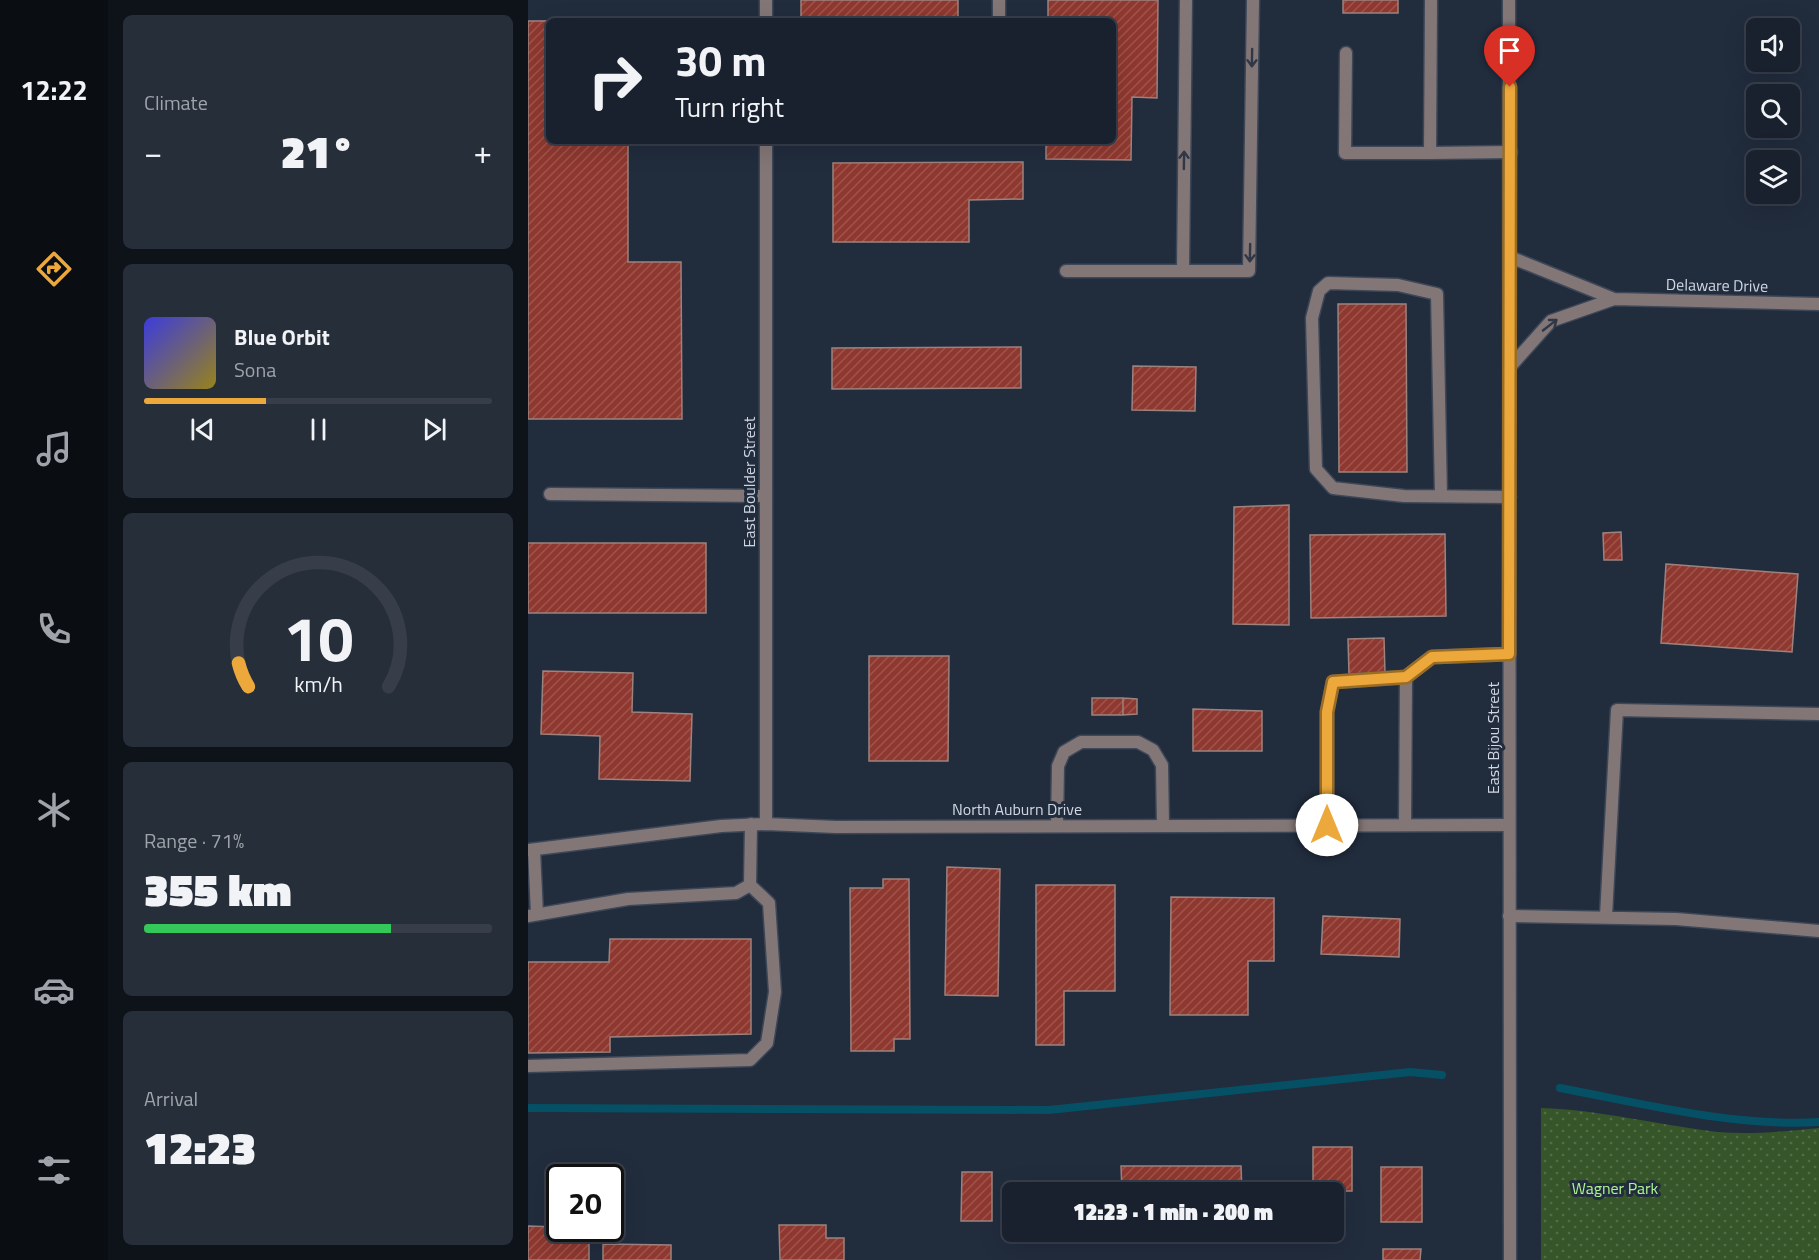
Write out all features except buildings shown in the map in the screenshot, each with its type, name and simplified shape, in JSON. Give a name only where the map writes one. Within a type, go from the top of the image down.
[{"type":"street","points":[[766,0],[766,18]]},
{"type":"street","points":[[999,0],[999,18]]},
{"type":"street","points":[[1183,271],[1186,0]]},
{"type":"street","points":[[1066,271],[1250,271],[1253,0]]},
{"type":"street","points":[[1430,153],[1431,0]]},
{"type":"street","name":"East Bijou Street","points":[[1509,0],[1511,152],[1510,1260]]},
{"type":"street","points":[[1346,53],[1345,153],[1511,152]]},
{"type":"street","name":"East Boulder Street","points":[[766,144],[766,824]]},
{"type":"street","name":"Delaware Drive","points":[[1510,256],[1614,299]]},
{"type":"street","points":[[1441,496],[1437,294],[1398,285],[1328,283],[1319,291],[1312,318],[1316,469],[1333,488],[1404,496],[1510,497]]},
{"type":"street","name":"Delaware Drive","points":[[1510,367],[1551,321],[1614,299],[1819,304]]},
{"type":"street","points":[[550,494],[766,496]]},
{"type":"street","points":[[1327,825],[1327,712],[1333,682],[1406,677],[1432,657],[1509,654]]},
{"type":"street","points":[[1405,825],[1406,677]]},
{"type":"street","points":[[1606,916],[1617,710],[1819,714]]},
{"type":"street","points":[[1057,825],[1058,766],[1064,752],[1081,742],[1138,742],[1153,750],[1162,765],[1163,825]]},
{"type":"street","points":[[528,1066],[750,1060],[767,1043],[775,992],[769,903],[750,885],[751,824]]},
{"type":"street","name":"North Auburn Drive","points":[[531,850],[669,831],[751,824],[836,827],[1509,825]]},
{"type":"street","points":[[531,850],[532,915],[628,899],[736,893],[750,885]]},
{"type":"street","points":[[1509,916],[1676,919],[1819,931]]},
{"type":"green space","name":"Wagner Park","points":[[1541,1108],[1586,1112],[1731,1133],[1819,1128],[1819,1260],[1541,1260]]},
{"type":"waterway","points":[[528,1108],[1049,1110],[1410,1072],[1442,1075]]},
{"type":"waterway","points":[[1560,1088],[1721,1118],[1786,1123],[1819,1122]]},
{"type":"route","points":[[1327,825],[1327,712],[1333,682],[1406,677],[1432,657],[1509,654],[1510,87]]}]
